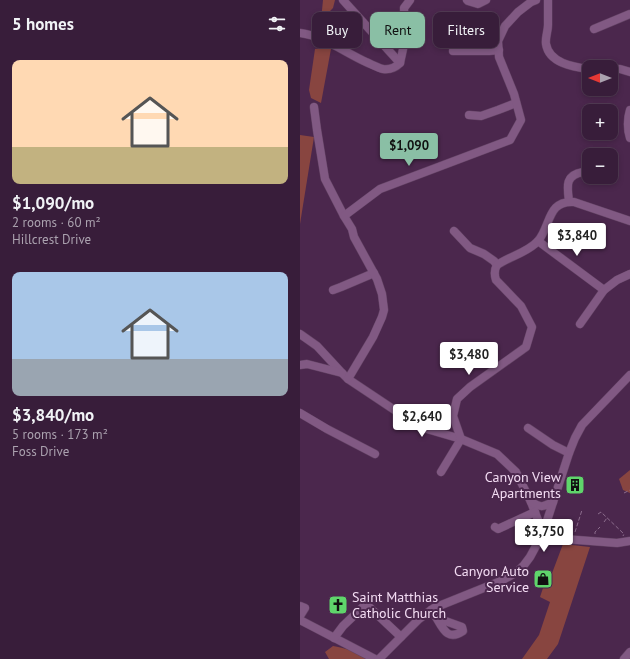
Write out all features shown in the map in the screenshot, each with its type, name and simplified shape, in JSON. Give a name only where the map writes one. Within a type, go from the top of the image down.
[{"type":"street","points":[[343,0],[400,63]]},
{"type":"street","points":[[300,33],[320,38],[382,69],[392,68],[400,63],[405,40],[404,8],[410,0]]},
{"type":"street","points":[[467,0],[468,2],[478,4],[486,0]]},
{"type":"street","points":[[344,216],[380,189],[510,140],[521,120],[514,94],[499,57],[498,41],[505,26],[522,9],[536,0]]},
{"type":"street","points":[[548,0],[548,26],[546,37],[548,50],[552,57],[556,60],[582,68]]},
{"type":"street","points":[[594,30],[630,14]]},
{"type":"street","points":[[453,51],[499,50]]},
{"type":"street","points":[[618,69],[630,72]]},
{"type":"street","points":[[469,115],[481,116],[516,103]]},
{"type":"street","points":[[314,107],[325,179],[352,229],[354,237],[377,278],[382,294],[384,310],[373,337],[345,376]]},
{"type":"street","points":[[630,110],[627,127],[630,138]]},
{"type":"street","points":[[569,201],[569,180],[574,174],[582,172]]},
{"type":"street","points":[[461,439],[453,416],[457,400],[470,387],[526,347],[532,326],[521,306],[496,280],[494,276],[497,265],[531,247],[538,241],[552,211],[558,205],[569,201],[630,221]]},
{"type":"street","points":[[454,231],[470,248],[484,254],[497,265]]},
{"type":"street","points":[[538,241],[604,290]]},
{"type":"street","points":[[333,290],[374,273]]},
{"type":"street","points":[[580,324],[604,290],[617,280],[630,274]]},
{"type":"street","points":[[300,334],[317,346],[345,376],[420,427],[461,439],[496,454],[516,472],[531,502],[543,533],[551,537],[564,539],[617,543],[630,542]]},
{"type":"street","points":[[300,365],[307,364],[345,376]]},
{"type":"street","points":[[379,659],[419,619],[431,610],[517,572],[530,557],[543,533],[569,453],[582,425],[630,376]]},
{"type":"street","points":[[300,413],[326,430],[375,454]]},
{"type":"street","points":[[528,428],[553,445],[569,453]]},
{"type":"street","points":[[441,472],[461,439]]},
{"type":"street","points":[[531,502],[543,507],[553,502]]},
{"type":"street","points":[[495,527],[498,529],[535,512]]},
{"type":"street","points":[[334,638],[343,626],[366,604],[401,637]]},
{"type":"street","points":[[300,606],[305,608],[300,616]]},
{"type":"street","points":[[431,610],[437,618]]},
{"type":"street","points":[[300,620],[376,659]]},
{"type":"street","points":[[624,659],[630,652]]},
{"type":"path","points":[[624,493],[630,490]]},
{"type":"path","points":[[575,534],[582,510]]},
{"type":"path","points":[[598,514],[600,512],[624,534],[620,539]]},
{"type":"path","points":[[604,522],[607,518]]},
{"type":"path","points":[[594,537],[595,532],[600,527]]},
{"type":"shaded area","points":[[323,0],[335,0],[333,8],[329,12],[322,12]]},
{"type":"shaded area","points":[[315,49],[331,49],[321,103],[311,98],[309,90]]},
{"type":"shaded area","points":[[300,135],[314,137],[300,224]]},
{"type":"shaded area","points":[[630,470],[630,493],[623,490],[619,479]]},
{"type":"shaded area","points":[[563,544],[590,547],[558,644],[547,659],[522,659],[539,635],[550,602],[540,597],[543,588],[551,576]]},
{"type":"shaded area","points":[[333,646],[356,652],[367,659],[329,659],[325,652]]},
{"type":"place","name":"Canyon View Apartments","points":[[575,485]]},
{"type":"place","name":"Canyon Auto Service","points":[[543,579]]},
{"type":"place","name":"Saint Matthias Catholic Church","points":[[338,605]]}]
